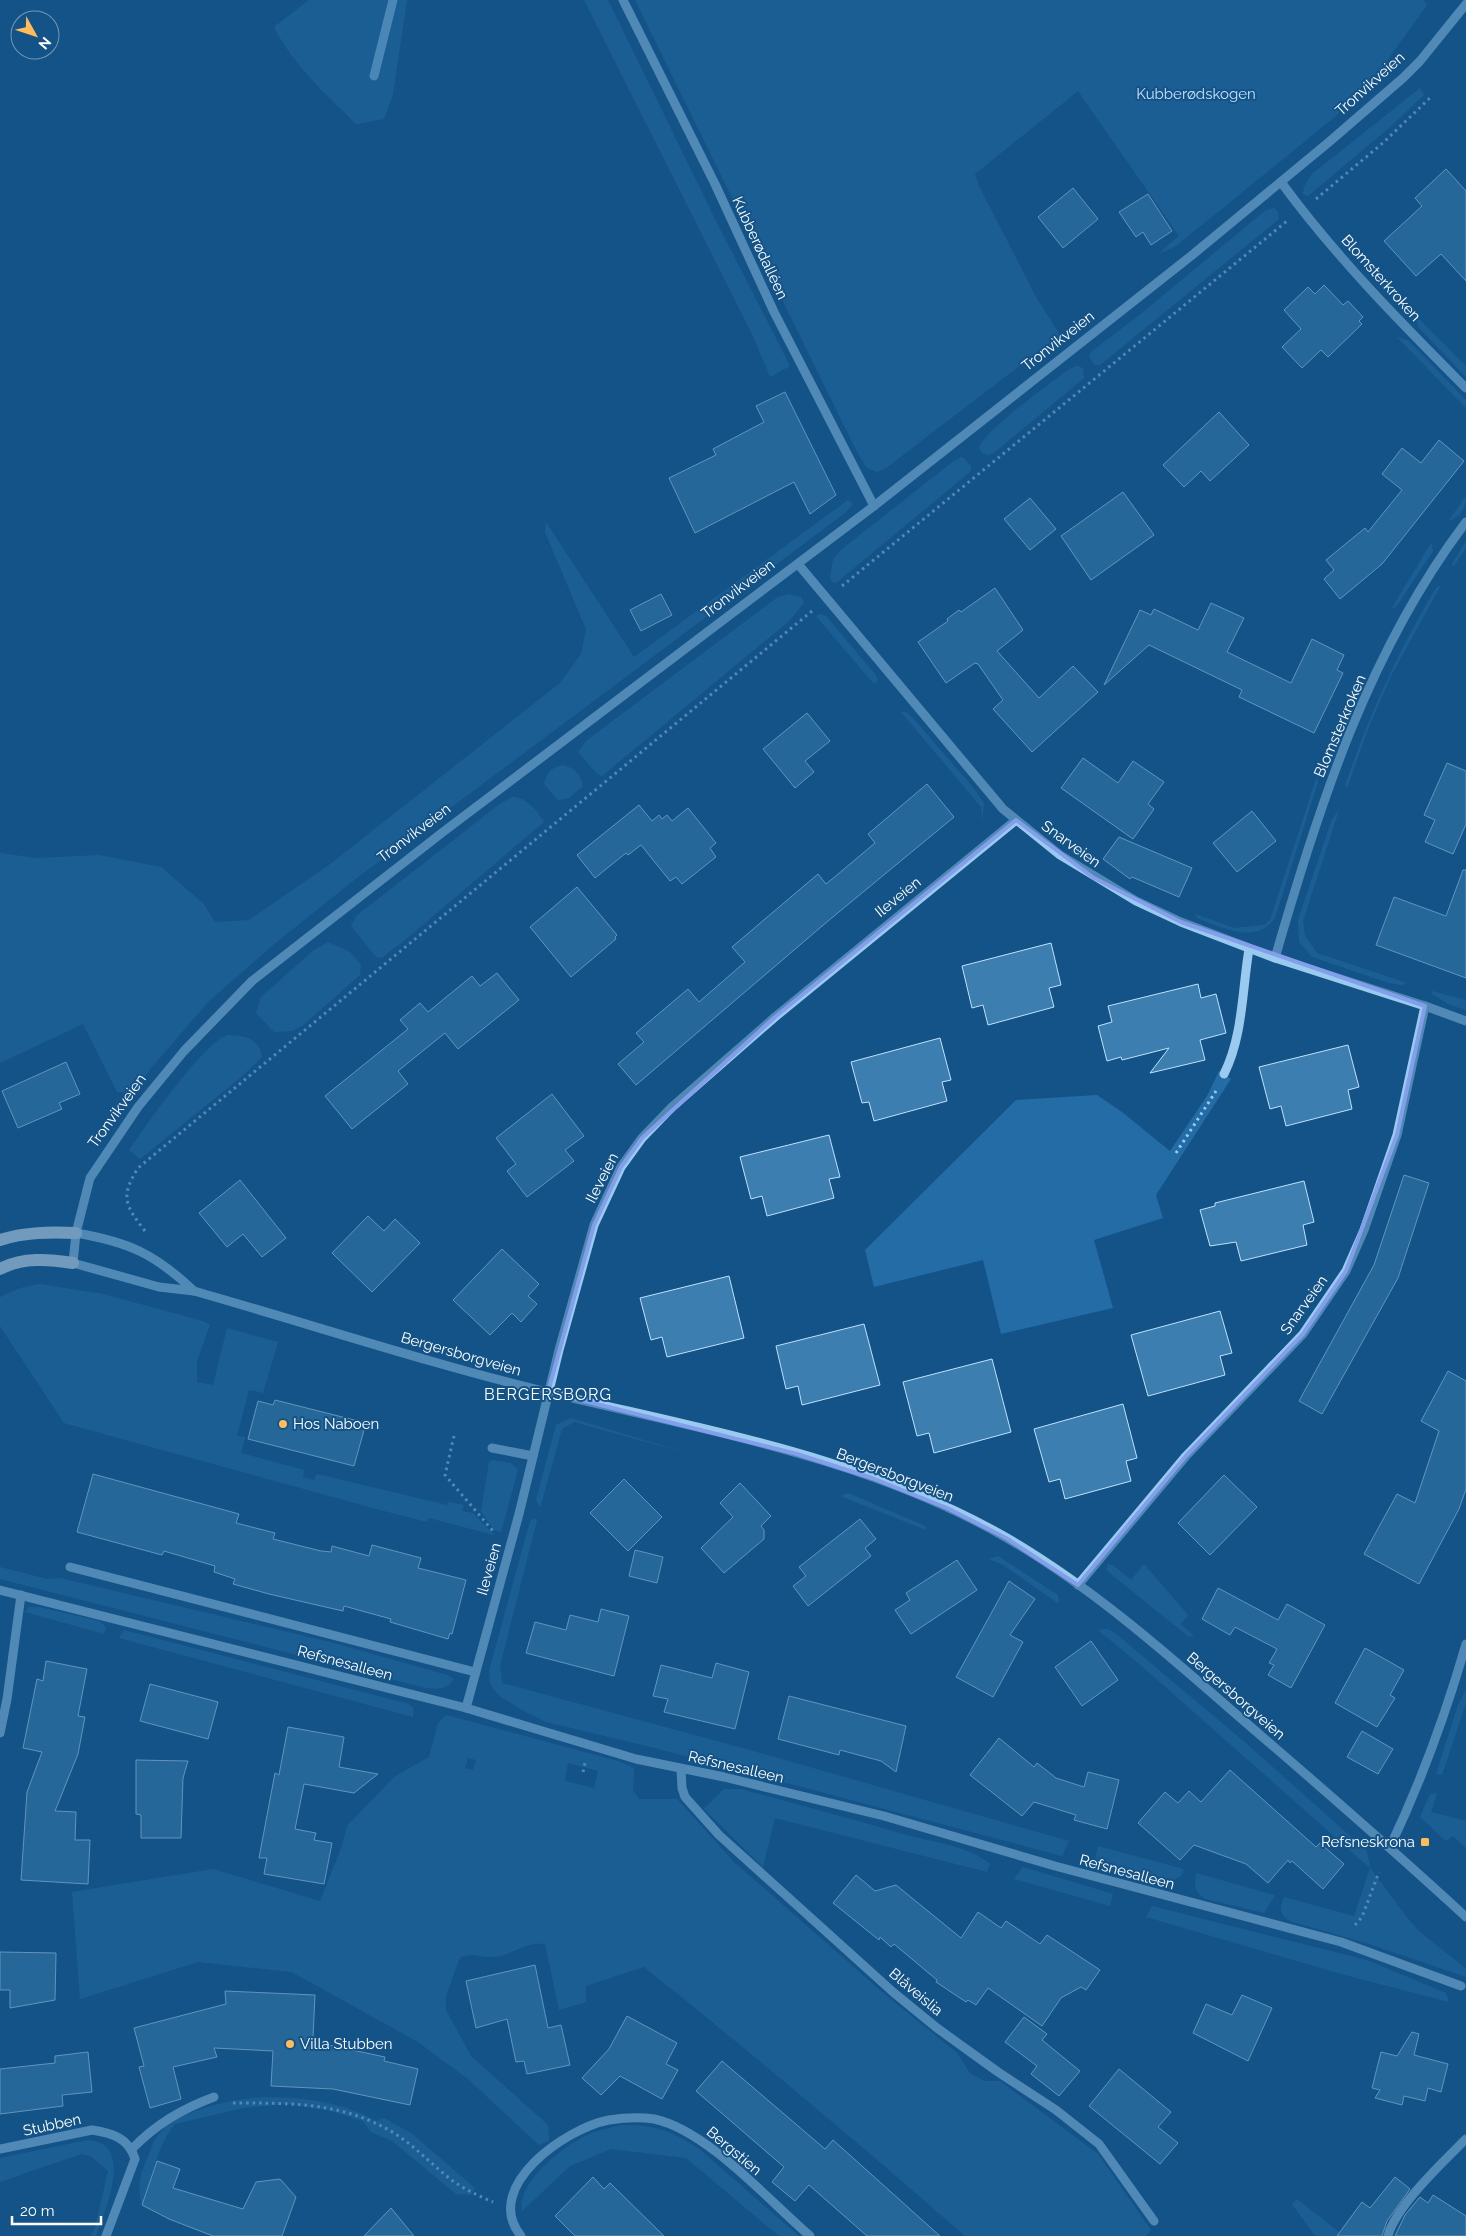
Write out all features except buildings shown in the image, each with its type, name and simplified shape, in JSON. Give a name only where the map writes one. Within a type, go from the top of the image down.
[{"type":"main road","points":[[0,1240],[38,1233],[76,1233]]},
{"type":"main road","points":[[0,1269],[24,1261],[46,1259],[73,1262]]},
{"type":"street","name":"Kubberødalléen","points":[[623,0],[715,184],[774,312],[874,506]]},
{"type":"street","name":"Tronvikveien","points":[[73,1262],[76,1233],[90,1178],[132,1115],[184,1051],[252,980],[443,832],[874,506],[1125,309],[1403,78],[1420,61],[1466,4]]},
{"type":"street","name":"Blomsterkroken","points":[[1280,182],[1301,210],[1417,339],[1466,388]]},
{"type":"street","name":"Blomsterkroken","points":[[1275,958],[1295,888],[1351,729],[1390,645],[1417,594],[1466,522]]},
{"type":"street","name":"Snarveien","points":[[798,564],[1003,808],[1060,855],[1136,901],[1181,922],[1249,949],[1466,1021]]},
{"type":"street","name":"Ileveien","points":[[466,1708],[533,1456],[548,1392],[594,1224],[621,1167],[642,1138],[672,1107],[775,1017],[1016,820]]},
{"type":"street","points":[[1224,1074],[1232,1059],[1238,1033],[1249,949]]},
{"type":"street","name":"Snarveien","points":[[1078,1584],[1186,1456],[1303,1334],[1346,1271],[1364,1230],[1397,1135],[1425,1006]]},
{"type":"street","name":"Bergersborgveien","points":[[76,1233],[108,1238],[138,1249],[169,1268],[194,1291]]},
{"type":"street","name":"Bergersborgveien","points":[[73,1262],[159,1287],[194,1291],[548,1392],[797,1454],[872,1478],[946,1508],[1006,1538],[1078,1584],[1137,1628],[1390,1847],[1466,1917]]},
{"type":"street","points":[[492,1448],[533,1456]]},
{"type":"street","points":[[70,1567],[475,1672]]},
{"type":"street","name":"Refsnesalleen","points":[[0,1590],[466,1708],[636,1758],[681,1769],[724,1776],[884,1816],[1055,1866],[1341,1942],[1461,1986]]},
{"type":"street","points":[[0,1733],[7,1699],[21,1595]]},
{"type":"street","points":[[1390,1847],[1461,1676],[1466,1644]]},
{"type":"street","name":"Blåveislia","points":[[681,1769],[682,1788],[685,1797],[719,1835],[893,1992],[984,2063],[1056,2110],[1098,2144],[1154,2221]]},
{"type":"street","points":[[106,2236],[134,2159],[132,2149],[150,2130],[175,2114],[214,2097]]},
{"type":"street","name":"Bergstien","points":[[510,2206],[515,2186],[529,2167],[555,2145],[579,2131],[607,2120],[653,2119],[676,2126],[701,2139],[810,2236]]},
{"type":"street","name":"Stubben","points":[[0,2149],[92,2130],[117,2136],[132,2149]]},
{"type":"street","points":[[1388,2236],[1393,2223],[1412,2198],[1435,2170],[1466,2139]]},
{"type":"street","points":[[510,2206],[512,2221],[521,2236]]},
{"type":"path","points":[[146,1234],[130,1212],[125,1198],[129,1182],[138,1168],[1167,318],[1384,142],[1432,96]]},
{"type":"path","points":[[1176,1153],[1213,1099],[1224,1074]]},
{"type":"path","points":[[454,1436],[445,1475],[509,1548]]},
{"type":"path","points":[[1341,1942],[1362,1917],[1379,1872]]},
{"type":"path","points":[[214,2097],[233,2104],[281,2102],[341,2109],[394,2133],[454,2181],[474,2193],[510,2206]]},
{"type":"highlighted area","points":[[1016,820],[1094,878],[1181,922],[1425,1006],[1397,1135],[1346,1271],[1303,1334],[1186,1456],[1078,1585],[1006,1538],[947,1508],[872,1478],[797,1454],[548,1392],[594,1225],[621,1167],[642,1138],[775,1017]]},
{"type":"green space","points":[[309,0],[407,0],[393,94],[384,119],[356,124],[300,66],[282,41],[274,27]]},
{"type":"green space","points":[[584,0],[608,0],[715,219],[790,366],[770,377],[753,336]]},
{"type":"green space","name":"Kubberødskogen","points":[[635,0],[1423,0],[1427,5],[1381,69],[1336,116],[1176,246],[1158,254],[1179,236],[1078,91],[975,174],[979,186],[1036,297],[1060,335],[886,468],[877,472],[866,467],[855,448]]},
{"type":"green space","points":[[1420,88],[1424,95],[1390,127],[1308,196],[1303,194],[1304,187],[1312,174]]},
{"type":"green space","points":[[1274,208],[1278,212],[1279,219],[1100,365],[1095,365],[1089,357],[1092,351],[1137,317],[1266,210]]},
{"type":"green space","points":[[1416,316],[1466,366],[1466,377],[1418,327]]},
{"type":"green space","points":[[1397,337],[1408,340],[1466,400],[1466,408]]},
{"type":"green space","points":[[1077,366],[1083,368],[1084,378],[995,452],[988,455],[982,453],[979,448],[984,440],[1005,418],[1069,369]]},
{"type":"green space","points":[[962,457],[971,466],[971,471],[836,583],[832,582],[830,578],[833,559],[842,549],[955,460]]},
{"type":"green space","points":[[1466,496],[1462,512],[1448,521]]},
{"type":"green space","points":[[848,500],[853,504],[845,513],[353,881],[273,945],[209,1001],[152,1067],[133,1093],[117,1092],[83,1024],[0,1063],[0,853],[36,858],[99,855],[161,867],[203,903],[215,922],[249,920],[329,865],[560,683],[581,654],[586,629],[545,532],[546,522],[634,657]]},
{"type":"green space","points":[[1466,541],[1466,548],[1454,566],[1452,564]]},
{"type":"green space","points":[[1431,543],[1433,551],[1396,607],[1392,608]]},
{"type":"green space","points":[[1441,585],[1392,674],[1368,729],[1347,788],[1345,786],[1354,760],[1385,685],[1422,612],[1436,588]]},
{"type":"green space","points":[[789,594],[801,597],[804,603],[789,621],[602,776],[597,774],[578,752],[587,740],[767,605],[778,597]]},
{"type":"green space","points":[[820,614],[826,616],[875,674],[878,681],[874,684],[816,616]]},
{"type":"green space","points":[[1354,681],[1359,683],[1329,749],[1324,753]]},
{"type":"green space","points":[[901,712],[906,712],[912,717],[971,785],[984,803],[982,821],[981,807]]},
{"type":"green space","points":[[563,765],[577,773],[583,786],[569,798],[558,800],[544,784],[550,771]]},
{"type":"green space","points":[[1317,776],[1318,782],[1275,918],[1258,931],[1248,933],[1228,930],[1197,918],[1195,914],[1234,928],[1264,925],[1270,920]]},
{"type":"green space","points":[[513,797],[527,802],[535,809],[544,822],[405,940],[381,958],[376,957],[351,926],[356,916],[501,803]]},
{"type":"green space","points":[[1339,810],[1303,921],[1305,936],[1317,953],[1407,983],[1401,985],[1389,983],[1312,957],[1299,942],[1298,920],[1332,819]]},
{"type":"green space","points":[[328,942],[350,952],[361,965],[360,975],[302,1026],[292,1031],[274,1032],[256,1013],[261,997],[314,950]]},
{"type":"green space","points":[[1432,991],[1466,1000],[1466,1010],[1450,1005],[1432,994]]},
{"type":"green space","points":[[227,1035],[250,1039],[258,1045],[262,1057],[240,1078],[140,1159],[129,1150],[137,1138],[189,1069],[216,1042]]},
{"type":"green space","points":[[1219,1071],[1231,1079],[1156,1195],[1163,1218],[1094,1240],[1113,1308],[1001,1334],[983,1260],[874,1287],[865,1250],[1016,1100],[1097,1095],[1122,1112],[1170,1151],[1207,1096]]},
{"type":"green space","points":[[40,1284],[103,1294],[203,1321],[210,1325],[197,1361],[197,1382],[213,1385],[227,1328],[278,1342],[263,1393],[249,1390],[237,1436],[245,1437],[241,1453],[304,1470],[303,1477],[314,1480],[317,1474],[447,1505],[448,1502],[464,1505],[462,1511],[473,1513],[494,1535],[429,1518],[427,1522],[380,1510],[64,1423],[0,1326],[0,1297],[20,1288]]},
{"type":"green space","points":[[571,1418],[690,1454],[574,1422],[562,1429],[540,1508],[536,1500],[556,1425]]},
{"type":"green space","points":[[492,1460],[511,1463],[518,1470],[501,1532],[494,1530],[481,1511],[489,1462]]},
{"type":"green space","points":[[848,1493],[925,1526],[926,1530],[840,1496]]},
{"type":"green space","points":[[534,1518],[537,1520],[500,1666],[502,1683],[746,1749],[1069,1841],[1062,1856],[651,1747],[546,1722],[498,1695],[490,1683],[489,1671],[530,1521]]},
{"type":"green space","points":[[998,1556],[1058,1595],[1059,1604],[1003,1565],[989,1559]]},
{"type":"green space","points":[[1108,1564],[1113,1565],[1131,1580],[1144,1564],[1188,1615],[1181,1624],[1194,1636],[1189,1637],[1106,1570]]},
{"type":"green space","points":[[0,1567],[47,1579],[60,1578],[334,1643],[447,1675],[454,1679],[445,1687],[426,1688],[0,1579]]},
{"type":"green space","points":[[29,1607],[39,1607],[99,1621],[106,1627],[104,1634],[25,1612]]},
{"type":"green space","points":[[1107,1629],[1115,1633],[1247,1744],[1367,1851],[1370,1868],[1144,1668],[1098,1630]]},
{"type":"green space","points":[[124,1630],[409,1704],[413,1708],[413,1717],[119,1638]]},
{"type":"green space","points":[[1466,1690],[1466,1703],[1442,1775],[1436,1774],[1458,1705]]},
{"type":"green space","points":[[446,1715],[618,1761],[634,1768],[633,1790],[639,1799],[677,1799],[734,1862],[882,1992],[957,2053],[970,2073],[984,2081],[1000,2081],[1098,2154],[1151,2230],[1146,2236],[965,2236],[886,2167],[644,1967],[586,1986],[586,2002],[559,2010],[545,1944],[529,1945],[499,1956],[474,1955],[460,1957],[446,1996],[446,2010],[471,2056],[548,2125],[549,2141],[539,2145],[468,2079],[418,2042],[292,1972],[198,1962],[80,1999],[72,1892],[213,1869],[320,1901],[342,1846],[347,1826],[394,1777],[429,1757],[438,1723]],"holes":[[[468,1758],[476,1760],[473,1770],[465,1768]],[[568,1763],[598,1771],[594,1788],[565,1781]]]},
{"type":"green space","points":[[724,1789],[741,1789],[960,1848],[971,1852],[990,1864],[987,1872],[775,1818],[763,1867],[704,1809]]},
{"type":"green space","points":[[1437,1793],[1431,1812],[1466,1821],[1466,1848],[1453,1836],[1446,1841],[1420,1817],[1430,1794]]},
{"type":"green space","points":[[1098,1846],[1184,1869],[1181,1876],[1163,1885],[1097,1867],[1094,1863]]},
{"type":"green space","points":[[1023,1867],[1113,1894],[1110,1906],[1014,1879]]},
{"type":"green space","points":[[1370,1868],[1419,1931],[1466,1969],[1466,1977],[1366,1943],[1290,1921],[1281,1911],[1284,1897],[1354,1916]]},
{"type":"green space","points":[[1196,1873],[1274,1895],[1274,1897],[1264,1913],[1206,1899],[1197,1891]]},
{"type":"green space","points":[[1152,1906],[1367,1960],[1446,1993],[1449,2002],[1345,1975],[1146,1917]]},
{"type":"green space","points":[[265,2097],[294,2098],[322,2102],[349,2109],[376,2121],[384,2118],[411,2133],[475,2188],[471,2195],[456,2194],[392,2141],[371,2132],[363,2121],[327,2110],[288,2104],[243,2108],[175,2124],[164,2141],[142,2205],[140,2199],[140,2180],[143,2168],[155,2140],[167,2126],[179,2118],[207,2107],[238,2100]]},
{"type":"green space","points":[[621,2125],[643,2126],[661,2130],[679,2137],[698,2148],[799,2236],[779,2236],[686,2158],[611,2149],[570,2166],[522,2211],[522,2200],[527,2188],[534,2177],[555,2156],[587,2135]]},
{"type":"green space","points":[[88,2140],[102,2144],[110,2153],[114,2165],[110,2195],[96,2236],[90,2236],[95,2228],[108,2171],[91,2156],[81,2154],[0,2182],[0,2158]]},
{"type":"green space","points":[[1297,2199],[1344,2236],[1315,2236],[1292,2204]]},
{"type":"waterway","points":[[374,76],[393,0]]},
{"type":"place","name":"Hos Naboen","points":[[283,1424]]},
{"type":"place","name":"Refsneskrona","points":[[1425,1842]]},
{"type":"place","name":"Villa Stubben","points":[[290,2044]]},
{"type":"district","name":"BERGERSBORG","points":[[548,1394]]}]
